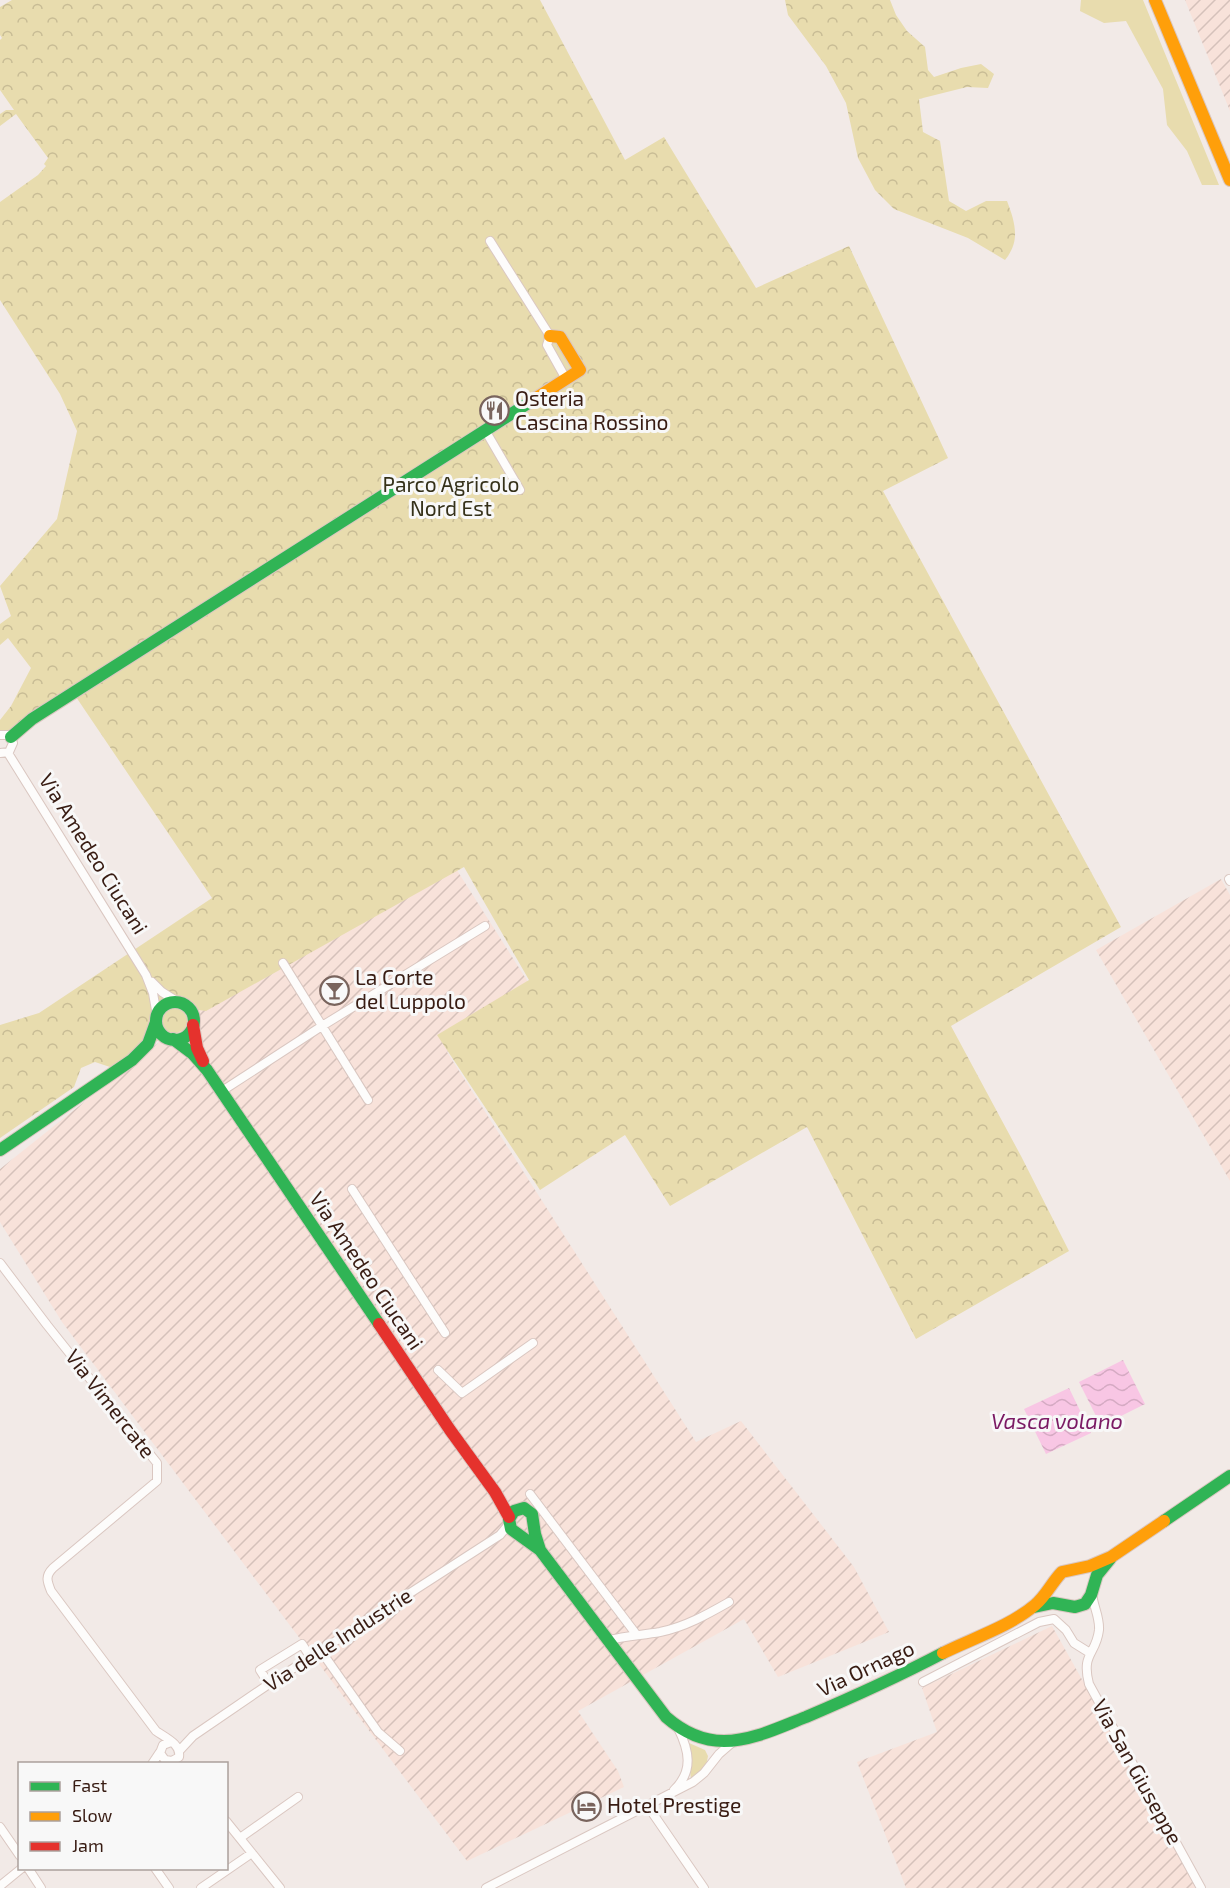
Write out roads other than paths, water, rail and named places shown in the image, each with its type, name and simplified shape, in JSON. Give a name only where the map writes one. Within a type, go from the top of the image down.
[{"type":"main road","points":[[1155,0],[1230,180]]},
{"type":"main road","points":[[5,736],[580,370],[560,337],[550,336]]},
{"type":"main road","points":[[0,1150],[124,1066],[150,1041],[157,1019],[165,1005],[178,1002]]},
{"type":"main road","name":"Via Amedeo Ciucani","points":[[178,1002],[190,1010],[193,1017],[197,1048],[207,1070]]},
{"type":"main road","name":"Via Amedeo Ciucani","points":[[157,1019],[161,1033],[193,1054],[222,1091],[450,1430],[495,1492],[513,1527],[540,1550],[655,1703],[678,1728],[707,1739]]},
{"type":"main road","points":[[143,1049],[157,1042],[186,1035],[193,1025]]},
{"type":"main road","name":"Via Ornago","points":[[1033,1607],[1053,1603],[1079,1607],[1087,1602],[1099,1571],[1111,1557],[1230,1476]]},
{"type":"main road","name":"Via Amedeo Ciucani","points":[[495,1492],[533,1514],[540,1550]]},
{"type":"main road","points":[[520,1508],[513,1512],[513,1527],[528,1533],[534,1528]]},
{"type":"main road","name":"Via Ornago","points":[[707,1739],[735,1740],[779,1728],[844,1702],[1033,1607],[1047,1594],[1064,1571],[1111,1557]]},
{"type":"main road","points":[[1076,1569],[1088,1576],[1092,1590]]},
{"type":"main road","points":[[1055,1581],[1056,1595],[1065,1605]]},
{"type":"street","points":[[490,241],[550,336]]},
{"type":"street","points":[[485,430],[520,490]]},
{"type":"street","points":[[4,753],[13,746],[5,736]]},
{"type":"street","name":"Via Amedeo Ciucani","points":[[4,753],[146,975],[162,992],[178,1002]]},
{"type":"street","points":[[222,1091],[322,1026],[485,926]]},
{"type":"street","points":[[283,963],[368,1101]]},
{"type":"street","name":"Via Amedeo Ciucani","points":[[146,975],[154,997],[157,1019]]},
{"type":"street","points":[[352,1189],[445,1333]]},
{"type":"street","name":"Via Vimercate","points":[[0,1263],[157,1463],[157,1481],[53,1568],[46,1580],[51,1591],[156,1731],[171,1742]]},
{"type":"street","points":[[438,1370],[462,1393],[533,1343]]},
{"type":"street","points":[[530,1494],[636,1634]]},
{"type":"street","name":"Via delle Industrie","points":[[180,1751],[193,1736],[269,1684],[513,1527]]},
{"type":"street","points":[[1092,1590],[1099,1622]]},
{"type":"street","points":[[609,1640],[636,1634],[661,1632],[697,1620],[729,1602]]},
{"type":"street","points":[[1079,1607],[1090,1612],[1099,1622]]},
{"type":"street","points":[[923,1682],[1040,1622],[1054,1619],[1066,1630],[1074,1643],[1090,1653]]},
{"type":"street","name":"Via San Giuseppe","points":[[1099,1622],[1098,1634],[1085,1669],[1089,1684],[1201,1888]]},
{"type":"street","points":[[269,1684],[260,1670],[302,1644],[311,1658]]},
{"type":"street","points":[[321,1651],[378,1732],[400,1751]]},
{"type":"street","points":[[938,1656],[948,1669]]},
{"type":"street","points":[[672,1792],[684,1779],[689,1761],[686,1745],[678,1728]]},
{"type":"street","name":"Via Vimercate","points":[[156,1731],[160,1750]]},
{"type":"street","points":[[707,1739],[712,1762]]},
{"type":"street","points":[[486,1888],[696,1780],[735,1740]]},
{"type":"street","points":[[153,1762],[165,1743],[171,1742],[177,1745],[183,1762]]},
{"type":"street","points":[[160,1750],[163,1759],[170,1762],[178,1758],[180,1751]]},
{"type":"street","points":[[240,1838],[298,1797]]},
{"type":"street","points":[[658,1799],[659,1823]]},
{"type":"street","points":[[647,1805],[704,1888]]},
{"type":"street","points":[[228,1823],[280,1888]]},
{"type":"street","points":[[0,1827],[18,1853]]},
{"type":"street","points":[[228,1869],[252,1853]]},
{"type":"street","points":[[0,1886],[21,1870]]},
{"type":"street","points":[[29,1870],[41,1888]]},
{"type":"street","points":[[156,1870],[169,1888]]},
{"type":"street","points":[[201,1888],[227,1870]]},
{"type":"water","name":"Vasca volano","points":[[1123,1360],[1145,1404],[1101,1426],[1079,1382]]},
{"type":"water","name":"Vasca volano","points":[[1069,1388],[1091,1433],[1046,1454],[1024,1409]]},
{"type":"place","name":"Osteria Cascina Rossino","points":[[494,411]]},
{"type":"place","name":"La Corte del Luppolo","points":[[334,990]]},
{"type":"place","name":"Hotel Prestige","points":[[586,1806]]},
{"type":"park label","name":"Parco Agricolo Nord Est","points":[[451,497]]}]
